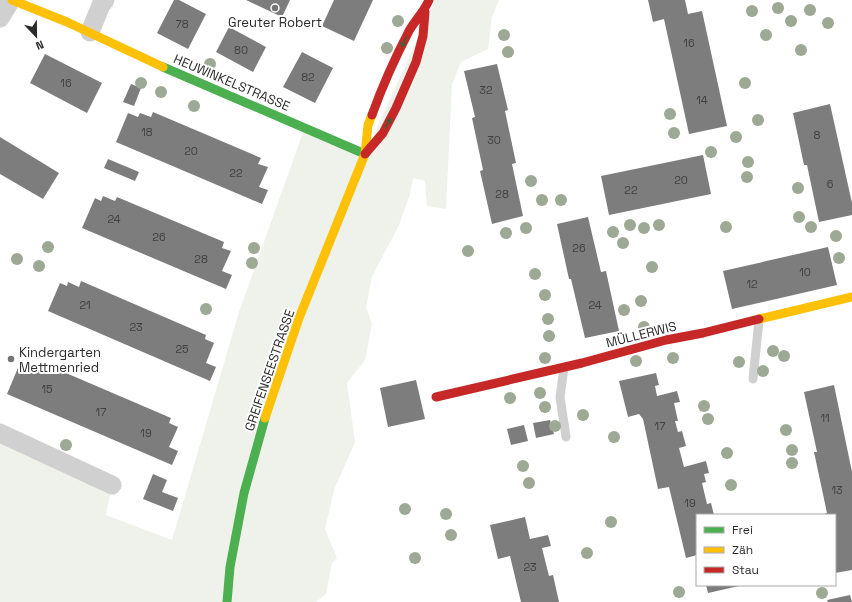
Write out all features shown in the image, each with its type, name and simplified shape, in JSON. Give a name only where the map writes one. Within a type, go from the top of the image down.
[{"type":"street","points":[[0,18],[11,0]]},
{"type":"street","name":"HEUWINKELSTRASSE","points":[[11,0],[42,11],[157,64],[365,154]]},
{"type":"street","points":[[90,32],[101,5],[105,0]]},
{"type":"street","name":"GREIFENSEESTRASSE","points":[[227,602],[230,567],[244,493],[269,403],[299,318],[365,154],[368,125],[377,100],[410,30],[425,9],[429,0]]},
{"type":"street","name":"GREIFENSEESTRASSE","points":[[365,154],[383,133],[396,108],[416,62],[423,36],[425,9]]},
{"type":"street","name":"MÜLLERWIS","points":[[436,396],[564,367],[666,340],[852,297]]},
{"type":"street","points":[[0,433],[112,484]]},
{"type":"lane","points":[[753,379],[759,319]]},
{"type":"lane","points":[[564,367],[560,397],[566,437]]},
{"type":"shaded area","points":[[435,0],[499,0],[492,17],[488,49],[461,62],[452,84],[446,209],[427,206],[425,181],[413,178],[410,194],[399,225],[372,277],[366,307],[372,324],[365,360],[347,383],[355,442],[334,490],[325,529],[337,558],[332,563],[326,594],[316,602],[0,602],[0,433],[112,485],[106,515],[172,540],[239,312],[305,127],[365,154]]},
{"type":"building","points":[[174,0],[179,0],[206,14],[188,49],[157,33]]},
{"type":"building","name":"Greuter Robert","points":[[246,0],[290,0],[282,17]]},
{"type":"building","points":[[334,0],[373,0],[354,41],[322,26]]},
{"type":"building","points":[[648,0],[685,0],[688,14],[702,11],[727,126],[689,134],[664,19],[653,22]]},
{"type":"building","points":[[229,27],[266,47],[253,72],[216,52]]},
{"type":"building","points":[[302,52],[333,68],[315,103],[283,87]]},
{"type":"building","points":[[45,54],[102,83],[87,113],[30,83]]},
{"type":"building","points":[[497,64],[508,110],[505,111],[516,163],[512,164],[523,216],[492,224],[480,171],[483,170],[472,118],[475,117],[464,71]]},
{"type":"building","points":[[131,84],[141,88],[134,106],[123,102]]},
{"type":"building","points":[[830,104],[852,203],[852,215],[819,222],[807,165],[804,165],[793,113]]},
{"type":"building","points":[[153,112],[261,158],[258,164],[268,167],[259,187],[268,190],[262,204],[116,142],[128,113],[138,117],[140,113],[151,117]]},
{"type":"building","points":[[0,137],[59,173],[43,199],[0,174]]},
{"type":"building","points":[[703,155],[711,194],[609,215],[601,176]]},
{"type":"building","points":[[108,159],[139,172],[135,181],[104,168]]},
{"type":"building","points":[[103,196],[115,201],[117,197],[224,242],[222,248],[231,251],[222,271],[232,275],[226,289],[82,228],[95,198],[101,201]]},
{"type":"building","points":[[588,217],[601,272],[606,271],[619,331],[585,338],[571,279],[569,279],[557,224]]},
{"type":"building","points":[[828,247],[837,285],[732,309],[723,271]]},
{"type":"building","points":[[81,281],[206,335],[205,339],[214,343],[206,363],[216,367],[210,381],[48,311],[60,283],[67,286],[68,282],[79,287]]},
{"type":"building","points":[[20,363],[31,368],[33,364],[43,368],[45,364],[171,418],[169,423],[178,427],[169,447],[178,451],[172,465],[7,394]]},
{"type":"building","points":[[656,373],[659,385],[655,386],[657,396],[677,391],[680,402],[674,403],[678,421],[675,421],[678,432],[682,431],[686,446],[679,448],[684,467],[706,461],[709,473],[704,474],[706,482],[702,483],[707,504],[711,503],[714,514],[696,514],[696,555],[686,558],[669,487],[658,489],[643,419],[639,414],[628,417],[619,381]]},
{"type":"building","points":[[416,380],[425,419],[388,427],[380,388]]},
{"type":"building","points":[[834,385],[852,472],[852,570],[836,573],[836,514],[824,514],[827,513],[814,452],[817,452],[804,392]]},
{"type":"building","points":[[550,420],[554,434],[536,438],[533,423]]},
{"type":"building","points":[[524,425],[528,441],[511,445],[507,429]]},
{"type":"building","points":[[153,474],[167,480],[162,492],[178,498],[173,511],[143,499]]},
{"type":"building","points":[[525,517],[530,539],[548,535],[551,546],[542,548],[549,576],[553,575],[559,602],[521,602],[510,556],[498,559],[490,525]]},
{"type":"building","points":[[706,586],[739,586],[708,593]]},
{"type":"building","points":[[850,595],[852,602],[828,602],[827,600]]},
{"type":"traffic: fast","points":[[163,67],[365,154]]},
{"type":"traffic: fast","points":[[227,602],[230,567],[244,493],[265,418]]},
{"type":"traffic: slow","points":[[12,0],[67,22],[163,67]]},
{"type":"traffic: slow","points":[[265,418],[299,318],[365,154],[368,125],[372,115]]},
{"type":"traffic: slow","points":[[759,319],[852,297]]},
{"type":"traffic: jam","points":[[372,115],[384,83],[404,41],[411,27],[429,0]]},
{"type":"traffic: jam","points":[[365,154],[383,133],[396,108],[416,62],[423,36],[425,12]]},
{"type":"traffic: jam","points":[[436,397],[582,363],[666,340],[703,333],[759,319]]},
{"type":"place","name":"Greuter Robert","points":[[275,8]]},
{"type":"place","name":"Kindergarten Mettmenried","points":[[11,359]]}]
